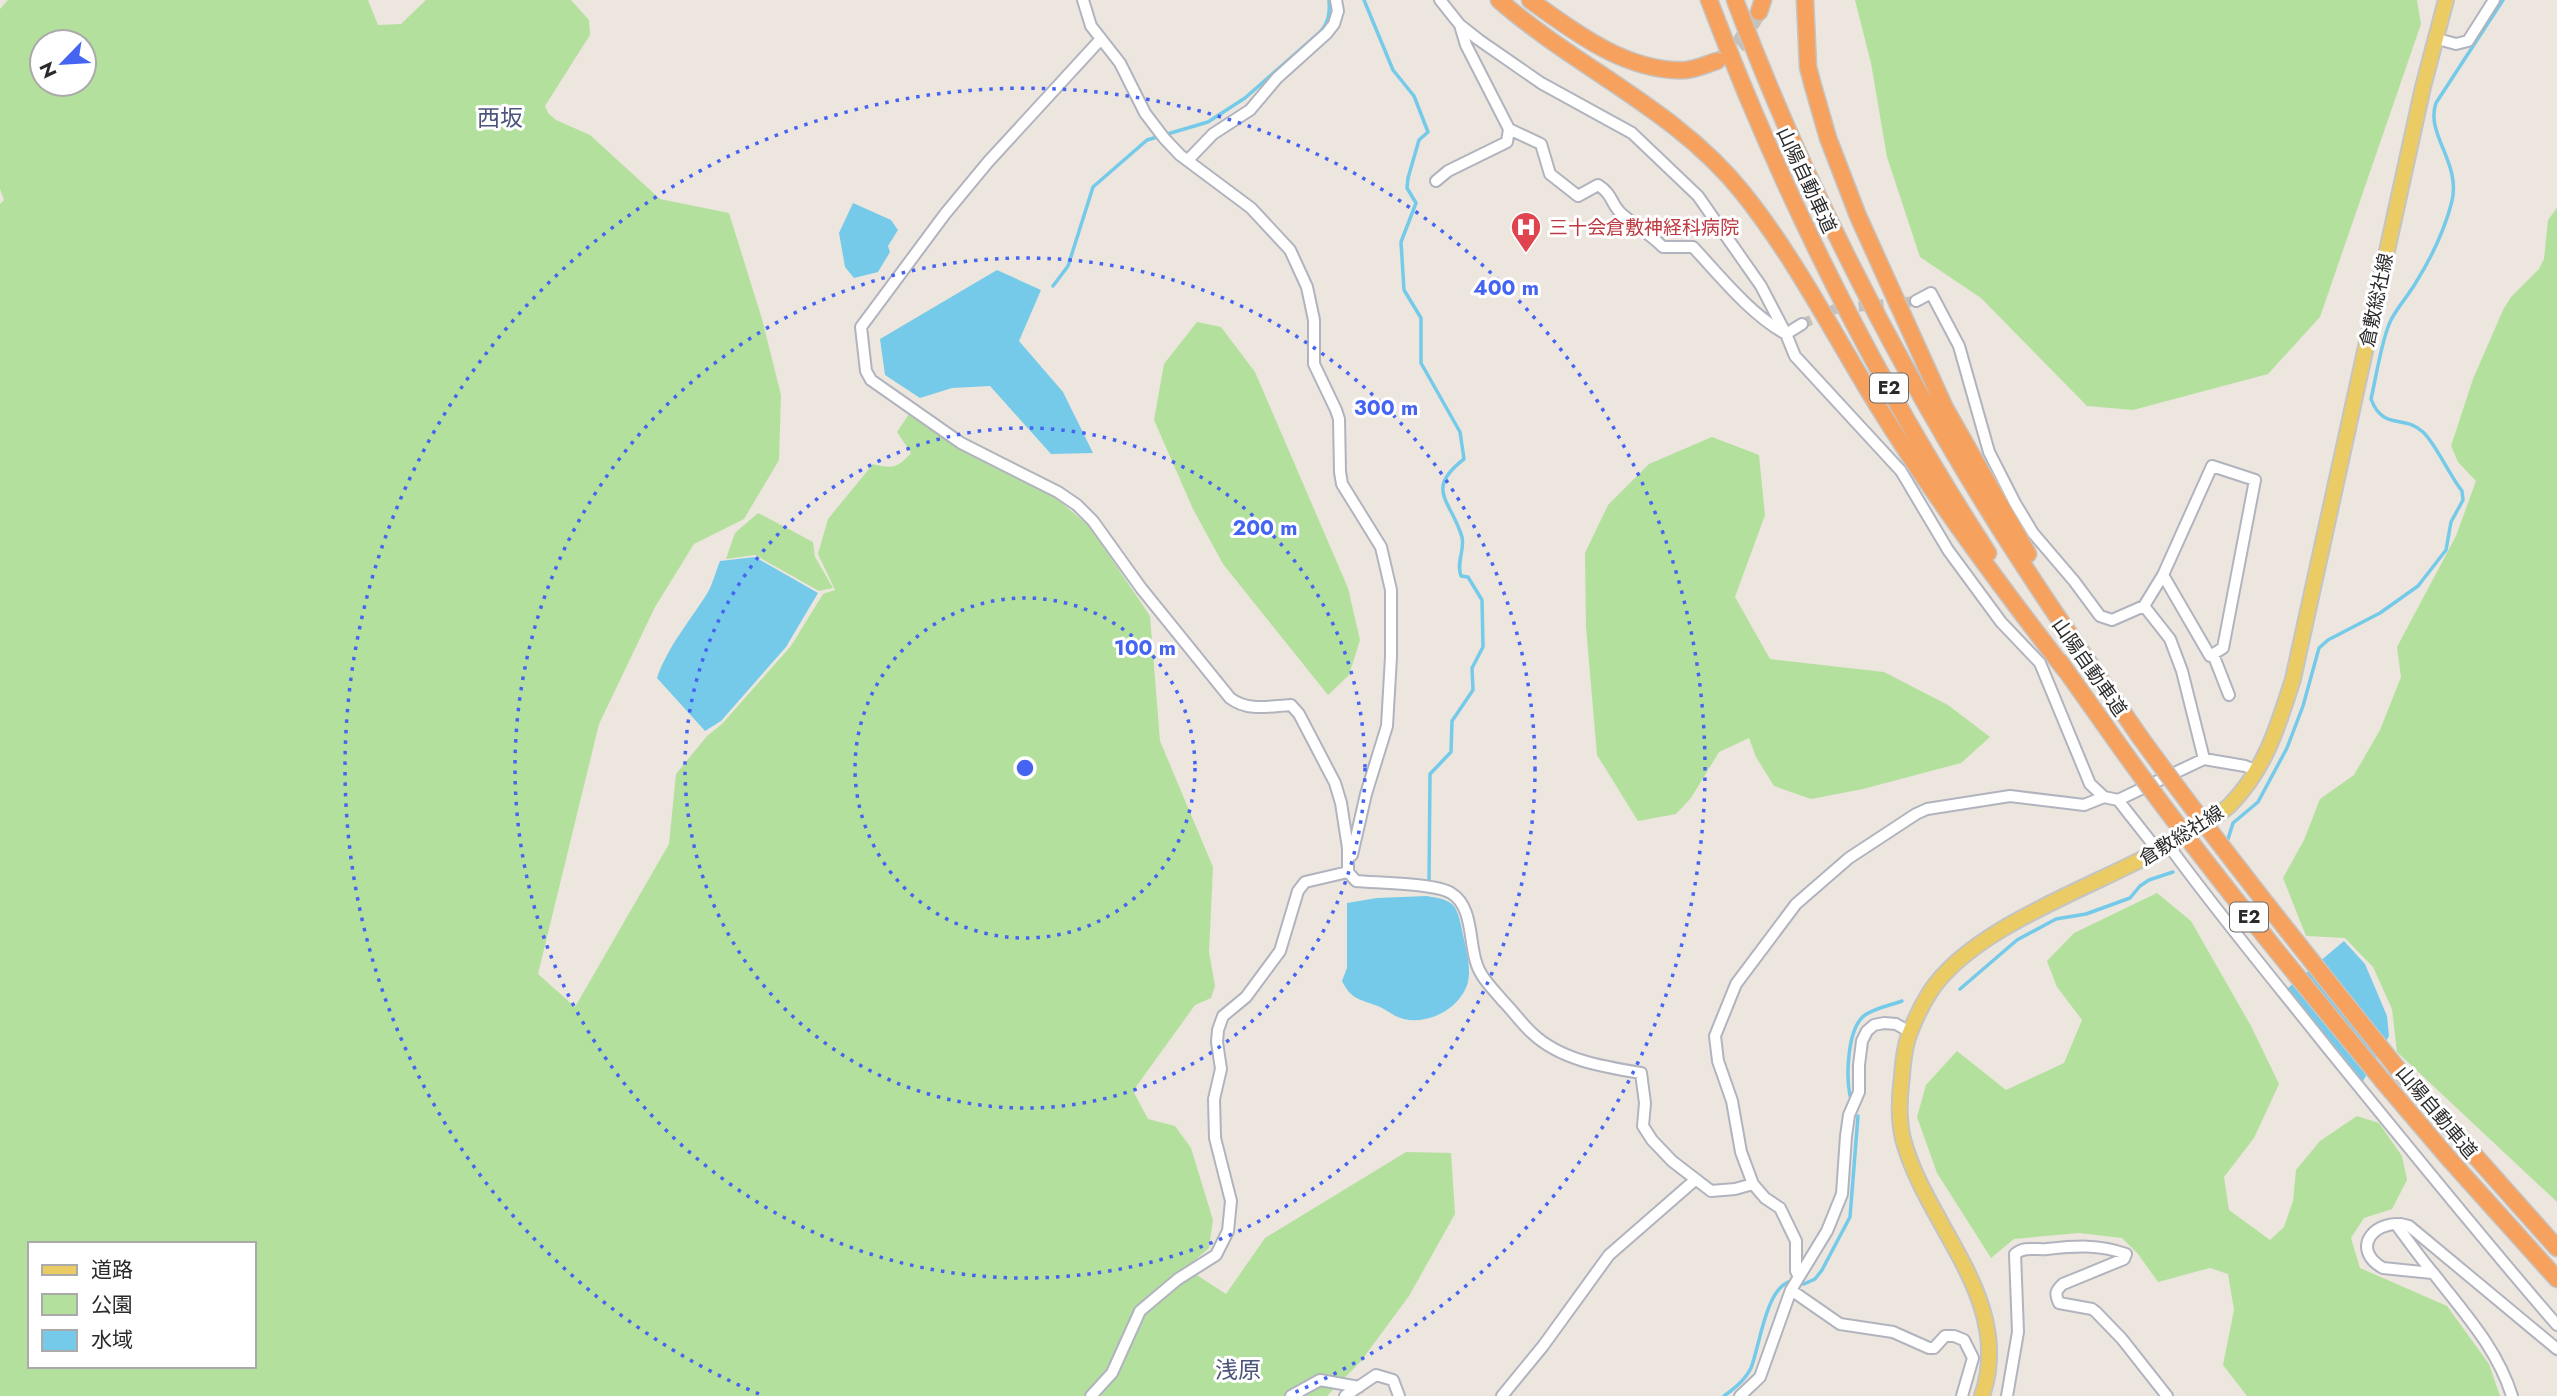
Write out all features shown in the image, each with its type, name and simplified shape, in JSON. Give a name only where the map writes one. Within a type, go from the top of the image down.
[{"type":"highway","points":[[1499,0],[1544,37],[1647,105],[1699,145],[1743,193],[1798,274],[1877,405],[1969,545],[2066,671]]},
{"type":"highway","points":[[1530,0],[1563,24],[1611,52],[1647,65],[1688,70],[1717,61]]},
{"type":"highway","name":"山陽自動車道","points":[[1709,0],[1764,139],[1805,228],[1858,331],[1964,516],[2066,671],[2167,812],[2251,919],[2382,1080],[2557,1279]]},
{"type":"highway","name":"山陽自動車道","points":[[1735,0],[1786,130],[1879,321],[1984,504],[2086,659],[2186,800],[2276,918],[2397,1068],[2557,1248]]},
{"type":"highway","points":[[1805,0],[1811,76],[1828,138],[1858,216],[1945,408],[2086,659]]},
{"type":"main road","name":"倉敷総社線","points":[[1982,1396],[1989,1362],[1988,1333],[1983,1307],[1974,1283],[1927,1199],[1903,1138],[1898,1104],[1910,1032],[1930,991],[1961,958],[2020,920],[2164,849],[2229,805],[2257,771],[2271,747],[2293,679],[2434,38],[2446,0]]},
{"type":"street","points":[[1083,0],[1091,26],[1120,63],[1145,113],[1161,135],[1188,160],[1251,208],[1290,250],[1307,287],[1314,320],[1314,364],[1339,419],[1342,484],[1375,534],[1387,562],[1391,590],[1387,726],[1348,872]]},
{"type":"street","points":[[1188,160],[1218,130],[1250,110],[1278,78],[1327,33],[1334,24],[1338,11],[1336,0]]},
{"type":"street","points":[[1440,0],[1460,25],[1541,83],[1632,133],[1698,196],[1761,286],[1787,334],[1795,356],[1901,471],[1948,550],[2000,622],[2040,663],[2090,784],[2104,797],[2118,800],[2215,908],[2483,1240],[2557,1325]]},
{"type":"street","points":[[2434,38],[2456,44],[2468,41],[2494,0]]},
{"type":"street","points":[[1436,181],[1448,171],[1507,142],[1508,129],[1466,45],[1460,25]]},
{"type":"street","points":[[1100,40],[988,162],[945,214],[861,327],[866,371],[871,380],[961,443],[1058,492],[1077,505],[1093,521],[1141,588],[1230,698],[1238,705],[1249,708],[1291,705],[1299,714],[1335,783],[1348,848],[1348,872],[1356,881],[1437,889],[1451,893],[1464,907],[1476,963],[1482,976],[1531,1033],[1543,1043],[1566,1054],[1600,1066],[1641,1073],[1645,1103],[1643,1126],[1672,1161],[1711,1191],[1754,1184]]},
{"type":"street","points":[[1508,129],[1541,144],[1550,174],[1578,196],[1598,185],[1609,192],[1620,213],[1646,230],[1663,247],[1693,247],[1773,326],[1787,334]]},
{"type":"street","points":[[1916,301],[1931,293],[1959,346],[1989,452],[2033,533],[2100,616],[2112,620],[2144,606],[2163,575],[2212,466],[2255,480],[2223,648],[2210,656],[2163,575]]},
{"type":"street","points":[[1787,334],[1802,324]]},
{"type":"street","points":[[2144,606],[2171,639],[2182,671],[2204,760]]},
{"type":"street","points":[[2213,654],[2229,695]]},
{"type":"street","points":[[2118,800],[2204,760],[2245,766],[2257,771]]},
{"type":"street","points":[[1962,1396],[1973,1357],[1964,1340],[1945,1336],[1934,1348],[1929,1348],[1893,1332],[1840,1324],[1796,1283],[1796,1241],[1780,1208],[1765,1198],[1754,1184],[1741,1152],[1732,1101],[1718,1060],[1715,1037],[1736,984],[1790,911],[1849,858],[1916,814],[1927,809],[2010,796],[2084,805],[2104,797]]},
{"type":"street","points":[[1091,1396],[1112,1373],[1140,1311],[1178,1279],[1216,1255],[1228,1231],[1231,1201],[1215,1138],[1214,1099],[1221,1069],[1218,1030],[1223,1016],[1246,997],[1280,951],[1297,891],[1305,882],[1348,872]]},
{"type":"street","points":[[1740,1396],[1760,1377],[1796,1283],[1827,1231],[1842,1194],[1849,1115],[1860,1092],[1862,1041],[1874,1025],[1884,1023],[1896,1024],[1910,1032]]},
{"type":"street","points":[[1502,1396],[1543,1346],[1609,1255],[1695,1180]]},
{"type":"street","points":[[2401,1224],[2398,1227],[2432,1273],[2471,1318],[2489,1345],[2507,1378],[2512,1396]]},
{"type":"street","points":[[2432,1273],[2383,1268],[2376,1264],[2370,1256],[2368,1240],[2371,1233],[2383,1225],[2409,1226],[2557,1349]]},
{"type":"street","points":[[2007,1396],[2018,1332],[2015,1254],[2023,1248],[2087,1245],[2126,1254],[2124,1259],[2063,1284],[2057,1289],[2059,1303],[2096,1312],[2167,1396]]},
{"type":"street","points":[[1345,1396],[1376,1375],[1393,1380],[1399,1396]]},
{"type":"street","points":[[1291,1396],[1320,1380],[1359,1387]]},
{"type":"green space","points":[[8,0],[368,0],[378,25],[401,24],[426,0],[571,0],[589,20],[590,35],[545,106],[548,113],[556,120],[590,135],[660,199],[729,213],[762,319],[781,395],[779,460],[744,519],[694,544],[655,607],[599,724],[538,974],[575,1007],[669,844],[676,774],[707,736],[722,724],[791,646],[823,594],[835,590],[818,554],[828,519],[873,464],[894,466],[911,453],[897,432],[909,414],[959,448],[1056,498],[1090,527],[1150,616],[1160,741],[1213,867],[1209,952],[1215,986],[1211,998],[1195,1005],[1133,1091],[1148,1119],[1175,1126],[1191,1148],[1213,1220],[1209,1248],[1186,1268],[1226,1294],[1265,1238],[1406,1152],[1451,1153],[1455,1214],[1409,1296],[1361,1361],[1327,1396],[0,1396],[0,204],[4,200],[0,189],[0,9]]},
{"type":"green space","points":[[1855,0],[2417,0],[2421,24],[2320,317],[2268,374],[2133,410],[2087,406],[1981,298],[1920,257],[1887,157],[1871,63]]},
{"type":"green space","points":[[2557,208],[2557,1202],[2397,1052],[2392,1009],[2373,967],[2345,938],[2306,936],[2283,878],[2304,840],[2320,799],[2354,775],[2380,730],[2401,677],[2397,647],[2456,536],[2476,481],[2458,462],[2451,446],[2473,379],[2503,310],[2511,297],[2539,269],[2544,259],[2548,220]]},
{"type":"green space","points":[[1197,322],[1221,327],[1255,372],[1348,588],[1360,640],[1349,675],[1328,695],[1223,564],[1193,509],[1154,420],[1164,364]]},
{"type":"green space","points":[[1712,437],[1759,455],[1765,515],[1735,597],[1770,659],[1884,672],[1948,705],[1990,737],[1961,763],[1863,789],[1811,799],[1774,786],[1756,757],[1749,738],[1719,752],[1691,798],[1676,814],[1638,821],[1597,755],[1586,627],[1585,553],[1608,505],[1649,464]]},
{"type":"green space","points":[[758,513],[813,542],[815,557],[833,588],[819,591],[755,555],[726,559],[735,533]]},
{"type":"green space","points":[[2157,893],[2191,921],[2251,1026],[2279,1084],[2254,1138],[2224,1177],[2229,1210],[2270,1240],[2284,1227],[2293,1201],[2296,1170],[2320,1141],[2357,1116],[2379,1123],[2402,1156],[2407,1180],[2392,1209],[2364,1218],[2351,1238],[2360,1268],[2447,1306],[2489,1364],[2500,1396],[2247,1396],[2223,1365],[2234,1310],[2228,1274],[2210,1268],[2158,1282],[2138,1254],[2122,1238],[2079,1233],[2014,1239],[1991,1258],[1937,1173],[1917,1117],[1926,1085],[1957,1051],[2006,1090],[2064,1063],[2082,1020],[2057,987],[2047,961],[2074,933]]},
{"type":"water","points":[[853,203],[891,220],[898,230],[888,246],[890,252],[878,272],[854,278],[845,267],[839,233]]},
{"type":"water","points":[[997,270],[1041,290],[1019,341],[1063,392],[1093,453],[1051,454],[990,386],[952,388],[920,398],[885,375],[880,339]]},
{"type":"water","points":[[755,557],[818,593],[786,647],[721,721],[705,731],[657,678],[673,644],[708,592],[720,561]]},
{"type":"water","points":[[1427,896],[1449,902],[1457,911],[1468,960],[1468,982],[1459,1000],[1443,1012],[1424,1019],[1404,1019],[1358,998],[1349,992],[1342,981],[1347,968],[1347,903],[1377,898]]},
{"type":"water","points":[[2344,941],[2365,964],[2387,1016],[2389,1036],[2363,1081],[2288,988]]},
{"type":"waterway","points":[[1053,286],[1068,266],[1093,187],[1147,140],[1208,122],[1245,98],[1320,32],[1328,17],[1329,0]]},
{"type":"waterway","points":[[1364,0],[1393,70],[1414,96],[1428,132],[1419,140],[1408,178],[1407,188],[1416,203],[1401,242],[1404,290],[1421,318],[1421,363],[1460,432],[1464,459],[1445,479],[1444,496],[1462,537],[1459,566],[1461,576],[1468,577],[1482,600],[1483,647],[1472,668],[1473,690],[1452,721],[1451,752],[1430,774],[1429,882]]},
{"type":"waterway","points":[[2223,842],[2228,839],[2233,823],[2258,802],[2287,748],[2303,706],[2319,648],[2328,640],[2380,613],[2418,586],[2446,550],[2451,522],[2463,500],[2462,491],[2428,437],[2416,427],[2388,419],[2376,409],[2371,399],[2388,327],[2431,255],[2452,201],[2452,174],[2435,126],[2436,103],[2503,0]]},
{"type":"waterway","points":[[1960,989],[2017,940],[2056,919],[2086,914],[2130,898],[2149,880],[2173,872]]},
{"type":"waterway","points":[[1850,1096],[1849,1053],[1854,1030],[1859,1021],[1873,1010],[1902,1001]]},
{"type":"waterway","points":[[1724,1396],[1739,1384],[1751,1368],[1764,1320],[1780,1288],[1788,1282],[1804,1284],[1815,1279],[1850,1217],[1858,1116]]},
{"type":"tunnel","points":[[1719,60],[1738,45],[1759,12]]},
{"type":"tunnel","points":[[1802,324],[1835,309],[1916,301]]},
{"type":"place","name":"三十会倉敷神経科病院","points":[[1526,254]]},
{"type":"district","name":"西坂","points":[[500,118]]},
{"type":"district","name":"浅原","points":[[1238,1370]]}]
